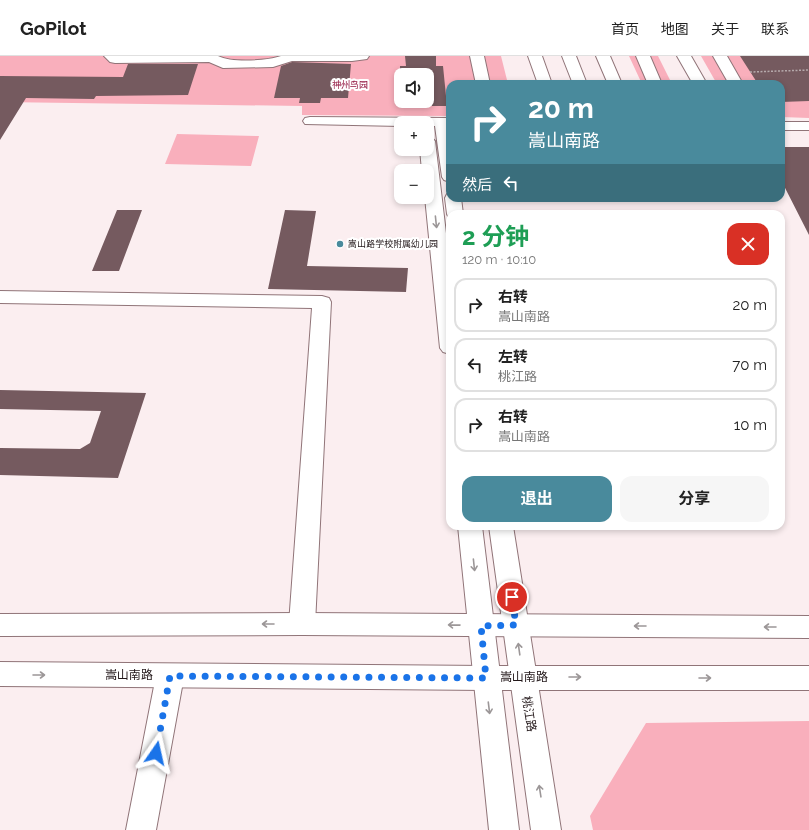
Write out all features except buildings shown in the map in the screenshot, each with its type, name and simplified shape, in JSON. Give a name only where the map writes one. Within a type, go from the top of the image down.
[{"type":"street","points":[[112,56],[115,58],[212,58],[223,64],[273,63],[291,57],[362,56]]},
{"type":"street","points":[[477,56],[482,80]]},
{"type":"street","points":[[535,56],[544,80]]},
{"type":"street","points":[[569,56],[578,80]]},
{"type":"street","points":[[603,56],[613,80]]},
{"type":"street","points":[[643,56],[653,80]]},
{"type":"street","points":[[684,56],[698,80]]},
{"type":"street","points":[[720,56],[734,80]]},
{"type":"street","points":[[310,121],[394,122]]},
{"type":"street","points":[[434,122],[446,122]]},
{"type":"street","points":[[785,126],[809,126]]},
{"type":"street","points":[[429,156],[446,312]]},
{"type":"street","points":[[0,297],[322,302],[302,624]]},
{"type":"street","points":[[470,530],[504,830]]},
{"type":"street","name":"桃江路","points":[[502,530],[546,830]]},
{"type":"street","points":[[0,625],[302,624],[809,627]]},
{"type":"street","name":"嵩山南路","points":[[0,674],[486,678],[809,678]]},
{"type":"street","points":[[141,830],[170,676]]},
{"type":"path","points":[[729,72],[809,70]]},
{"type":"green space","name":"神州鸟园","points":[[0,56],[501,56],[507,80],[446,80],[446,116],[302,115],[302,106],[0,102]]},
{"type":"green space","points":[[629,56],[658,56],[670,80],[640,80]]},
{"type":"green space","points":[[701,56],[809,56],[809,118],[785,117],[785,80],[715,80]]},
{"type":"green space","points":[[177,134],[259,136],[251,166],[165,164]]},
{"type":"green space","points":[[809,721],[809,830],[593,830],[590,816],[646,723]]},
{"type":"place","name":"嵩山路学校附属幼儿园","points":[[340,244]]},
{"type":"route","points":[[156,753],[170,676],[486,678],[481,626],[516,625],[512,597]]}]
